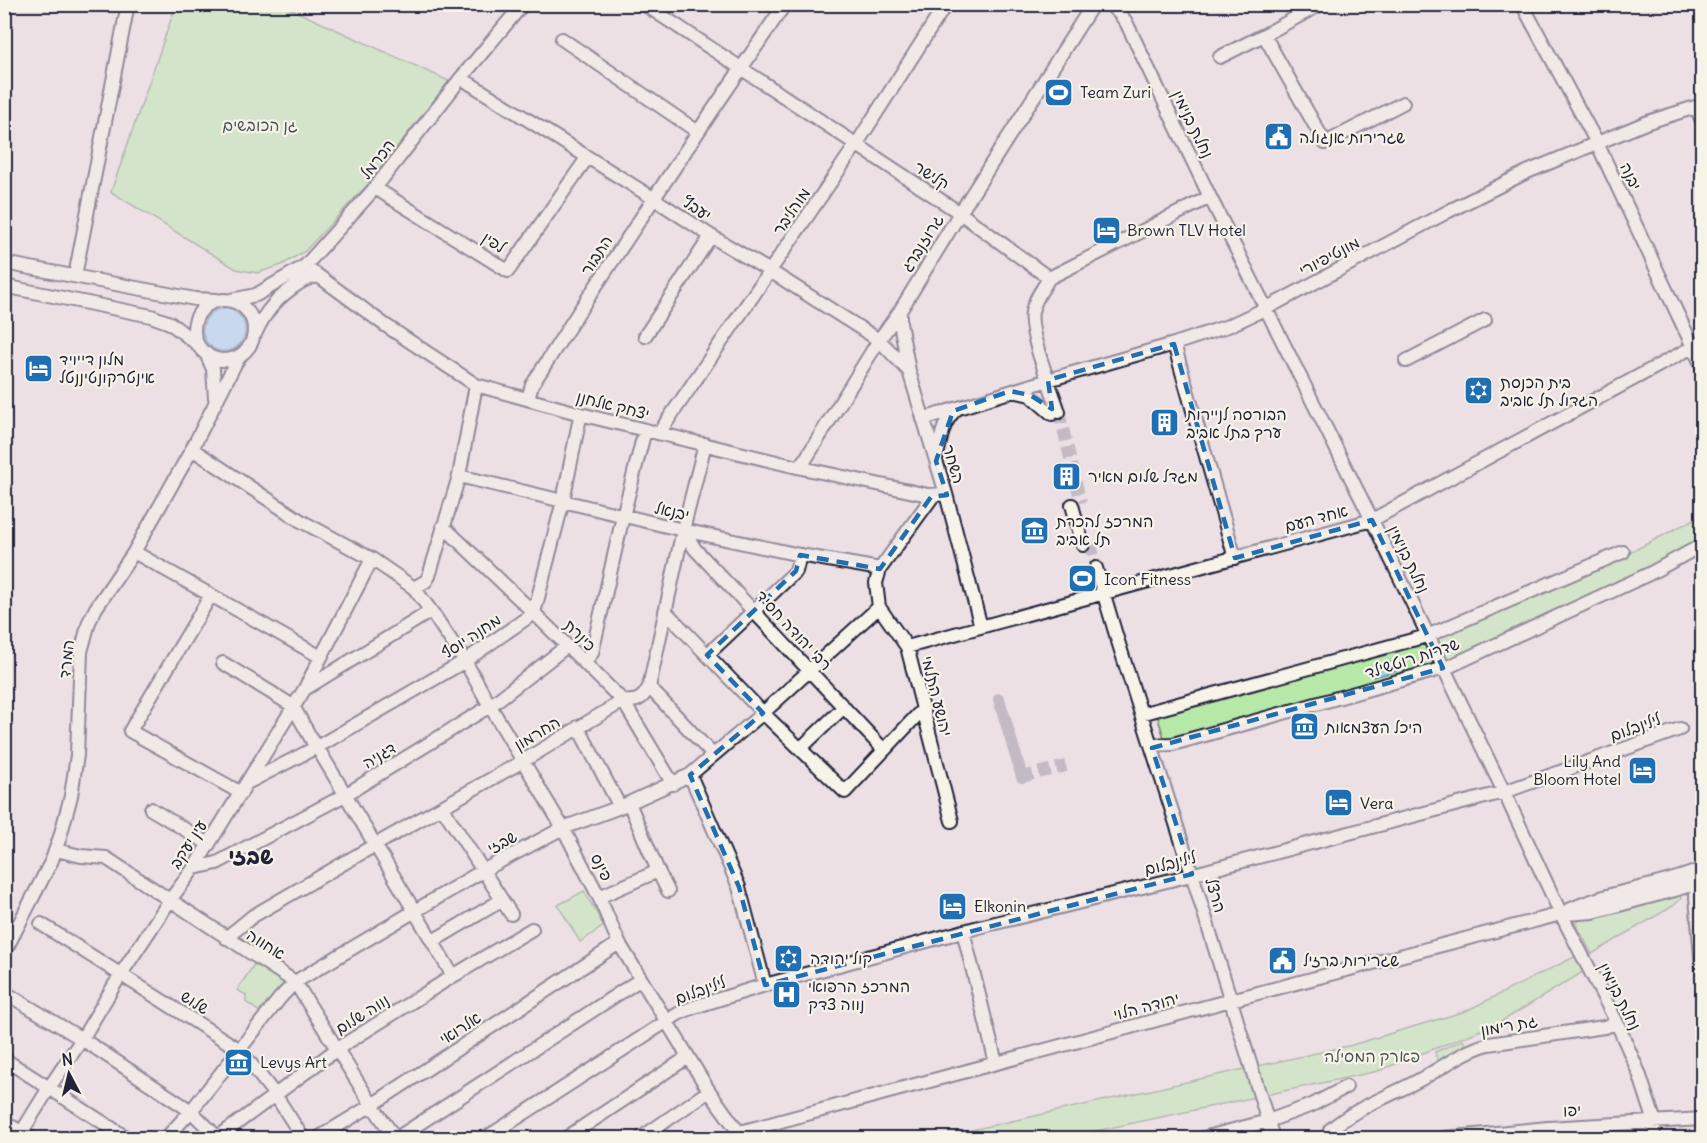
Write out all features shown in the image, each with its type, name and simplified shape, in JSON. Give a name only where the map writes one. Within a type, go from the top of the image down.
[{"type":"street","points":[[75,276],[128,4]]},
{"type":"street","name":"הכרמל","points":[[231,300],[256,294],[305,266],[375,188],[461,78],[523,4]]},
{"type":"street","name":"קלישר","points":[[644,4],[960,213],[1050,278]]},
{"type":"street","name":"התבור","points":[[528,399],[532,385],[578,313],[785,4]]},
{"type":"street","name":"מוהליבר","points":[[659,433],[856,145],[946,4]]},
{"type":"street","name":"גרוזנברג","points":[[797,467],[802,465],[1093,4]]},
{"type":"street","name":"נחלת בנימין","points":[[1109,4],[1126,22],[1210,197],[1372,520],[1561,914],[1617,1023],[1639,1073],[1655,1122],[1653,1138]]},
{"type":"street","points":[[1220,57],[1321,4]]},
{"type":"street","name":"יבנה","points":[[1522,4],[1598,142],[1698,344],[1702,366]]},
{"type":"street","points":[[1264,35],[1325,143],[1403,103]]},
{"type":"street","points":[[562,39],[698,132]]},
{"type":"street","name":"יעבץ","points":[[461,78],[879,340],[909,371]]},
{"type":"street","points":[[1699,106],[1702,121]]},
{"type":"street","name":"מונטיפיורי","points":[[925,417],[1228,326],[1267,308],[1527,172],[1648,122],[1699,106]]},
{"type":"street","name":"לפין","points":[[375,188],[508,271],[587,158]]},
{"type":"street","points":[[1010,391],[1030,395],[1055,413],[1031,318],[1035,302],[1050,278],[1210,197]]},
{"type":"street","points":[[645,336],[711,236]]},
{"type":"street","points":[[4,263],[195,299],[231,300],[243,306],[250,314],[254,335]]},
{"type":"street","name":"יצחק אלחנן","points":[[305,266],[385,325],[476,385],[579,414],[797,467],[933,496],[946,494]]},
{"type":"street","points":[[4,286],[151,316],[170,323],[211,357],[220,360],[241,355],[277,300],[307,278],[319,277]]},
{"type":"street","points":[[201,349],[194,335],[196,318],[206,305],[216,300]]},
{"type":"street","name":"השחר","points":[[900,311],[909,371],[925,417],[981,627]]},
{"type":"street","points":[[1406,361],[1485,320]]},
{"type":"street","points":[[1174,344],[1235,558]]},
{"type":"street","name":"אחד העם","points":[[907,647],[1372,520],[1698,344]]},
{"type":"street","name":"המרד","points":[[201,349],[211,362],[215,377],[215,403]]},
{"type":"street","name":"המרד","points":[[4,953],[56,850],[71,796],[77,755],[81,652],[86,631],[96,608],[134,552],[192,449],[241,355]]},
{"type":"street","points":[[414,588],[426,581],[429,576],[459,476],[476,385]]},
{"type":"street","points":[[936,460],[945,425],[959,407]]},
{"type":"street","points":[[534,613],[562,501],[579,414]]},
{"type":"street","points":[[584,662],[592,653],[645,430]]},
{"type":"street","points":[[705,444],[683,530],[649,687],[713,755]]},
{"type":"street","name":"פינס","points":[[192,449],[301,520],[372,560],[414,588],[432,610],[465,661],[563,828],[599,897],[619,943],[708,1091],[738,1136]]},
{"type":"street","name":"יבנאל","points":[[459,476],[683,530],[800,555],[880,569]]},
{"type":"street","points":[[879,607],[876,583],[880,569],[933,496]]},
{"type":"street","points":[[1076,504],[1087,544]]},
{"type":"street","name":"כינרת","points":[[443,526],[623,701],[673,784]]},
{"type":"street","name":"רבי יהודה חסיד","points":[[683,530],[695,549],[884,750]]},
{"type":"street","name":"שדרות רוטשילד","points":[[1151,746],[1166,746],[1184,742],[1448,667],[1649,574],[1702,546]]},
{"type":"street","points":[[134,552],[321,657]]},
{"type":"street","name":"שדרות רוטשילד","points":[[1140,714],[1427,636],[1623,552]]},
{"type":"street","points":[[706,655],[796,571],[800,555]]},
{"type":"street","name":"עין יעקב","points":[[24,1136],[49,1088],[121,974],[194,868],[304,690],[372,560]]},
{"type":"street","name":"הרצל","points":[[1093,568],[1096,585],[1103,594],[1273,1138]]},
{"type":"street","points":[[211,595],[130,731],[243,789]]},
{"type":"street","name":"יהושע התלמי","points":[[879,607],[907,647],[952,822]]},
{"type":"street","name":"שבזי","points":[[166,1138],[191,1111],[279,998],[295,982],[484,870],[563,828],[625,805],[690,775],[763,713],[879,607]]},
{"type":"street","points":[[304,690],[432,610]]},
{"type":"street","points":[[665,611],[763,713],[845,792],[923,709]]},
{"type":"street","name":"מחנה יוסף","points":[[243,789],[315,744],[465,661],[534,613]]},
{"type":"street","name":"דגניה","points":[[194,868],[218,863],[345,795],[490,706],[567,646]]},
{"type":"street","points":[[223,663],[293,706],[453,976]]},
{"type":"street","name":"החרמון","points":[[226,938],[253,916],[375,844],[523,761],[623,701],[635,702],[644,695],[649,687]]},
{"type":"street","points":[[801,748],[844,707]]},
{"type":"street","points":[[578,727],[625,805],[668,891]]},
{"type":"street","name":"לילינבלום","points":[[486,1138],[678,1014],[694,1007],[765,985],[963,931],[1504,792],[1680,729]]},
{"type":"street","points":[[690,775],[739,887],[765,985]]},
{"type":"street","points":[[442,807],[511,914]]},
{"type":"street","points":[[151,809],[209,844]]},
{"type":"street","name":"אחווה","points":[[56,850],[81,856],[105,858],[295,982],[372,1105],[396,1138]]},
{"type":"street","points":[[599,897],[658,871]]},
{"type":"street","points":[[1702,877],[1697,887],[1696,897],[1702,969]]},
{"type":"street","name":"יהודה הלוי","points":[[738,1136],[1231,999],[1561,914],[1593,912],[1681,888],[1702,877]]},
{"type":"street","points":[[433,941],[502,900]]},
{"type":"street","name":"שלוש","points":[[41,924],[240,1050],[276,1096],[303,1138]]},
{"type":"street","name":"נווה שלום","points":[[217,1138],[337,1049],[532,929]]},
{"type":"street","points":[[963,931],[996,1063]]},
{"type":"street","name":"אלרואי","points":[[318,1138],[619,943]]},
{"type":"street","points":[[396,1138],[641,979]]},
{"type":"street","points":[[4,993],[82,1039],[191,1111],[217,1138]]},
{"type":"street","name":"גת רימון","points":[[1328,1138],[1330,1130],[1345,1118],[1424,1078],[1474,1048],[1617,1023]]},
{"type":"street","points":[[566,1138],[688,1057]]},
{"type":"street","points":[[4,1059],[127,1138]]},
{"type":"street","points":[[1203,1138],[1268,1121],[1312,1105],[1346,1087]]},
{"type":"street","points":[[641,1138],[708,1091]]},
{"type":"street","name":"יפו","points":[[1444,1138],[1589,1132],[1655,1122],[1702,1119]]},
{"type":"street","points":[[4,1122],[24,1136]]},
{"type":"highlighted area","points":[[1174,344],[1235,558],[1372,520],[1443,668],[1152,748],[1192,874],[765,985],[739,887],[690,775],[763,713],[707,655],[796,571],[800,555],[880,569],[931,497],[947,495],[936,461],[953,411],[1010,391],[1030,395],[1052,409],[1048,380]]},
{"type":"green space","name":"גן הכובשים","points":[[176,5],[282,5],[449,81],[368,184],[305,251],[282,265],[257,273],[236,269],[111,192]]},
{"type":"green space","points":[[1702,515],[1702,542],[1642,575],[1448,661],[1165,741],[1157,715],[1332,666],[1637,549]]},
{"type":"green space","points":[[584,891],[604,926],[580,942],[558,905]]},
{"type":"green space","points":[[1679,892],[1681,899],[1673,906],[1592,954],[1574,920]]},
{"type":"green space","name":"פארק המסילה","points":[[1580,954],[1588,969],[1499,1023],[1378,1071],[1063,1138],[936,1138],[1352,1045],[1466,1011]]},
{"type":"green space","points":[[255,963],[287,983],[261,1013],[246,1002],[246,995],[237,990]]},
{"type":"green space","points":[[1463,1040],[1465,1044],[1438,1062],[1435,1052]]},
{"type":"water","points":[[224,309],[239,315],[245,330],[239,345],[224,351],[209,345],[203,330],[209,315]]},
{"type":"water","points":[[1394,661],[1396,671],[1373,677],[1370,667]]},
{"type":"tunnel","points":[[1059,412],[1081,503]]},
{"type":"tunnel","points":[[1091,543],[1096,568]]},
{"type":"tunnel","points":[[1022,777],[999,699],[1022,777],[1066,766]]},
{"type":"place","name":"Team Zuri","points":[[1059,92]]},
{"type":"place","name":"שגרירות אנגולה","points":[[1278,137]]},
{"type":"place","name":"Brown TLV Hotel","points":[[1106,230]]},
{"type":"place","name":"מלון דייויד אינטרקונטיננטל","points":[[38,368]]},
{"type":"place","name":"בית הכנסת הגדול תל אביב","points":[[1479,391]]},
{"type":"place","name":"הבורסה לניירות ערך בתל אביב","points":[[1165,423]]},
{"type":"place","name":"מגדל שלום מאיר","points":[[1067,476]]},
{"type":"place","name":"המרכז להכרת תל אביב","points":[[1035,530]]},
{"type":"place","name":"Icon Fitness","points":[[1083,579]]},
{"type":"place","name":"היכל העצמאות","points":[[1304,727]]},
{"type":"place","name":"Lily And Bloom Hotel","points":[[1642,770]]},
{"type":"place","name":"Vera","points":[[1339,803]]},
{"type":"place","name":"Elkonin","points":[[953,906]]},
{"type":"place","name":"קול יהודה","points":[[789,958]]},
{"type":"place","name":"שגרירות ברזיל","points":[[1282,960]]},
{"type":"place","name":"המרכז הרפואי נווה צדק","points":[[787,995]]},
{"type":"place","name":"Levys Art","points":[[239,1062]]},
{"type":"district","name":"שבזי","points":[[251,856]]}]
